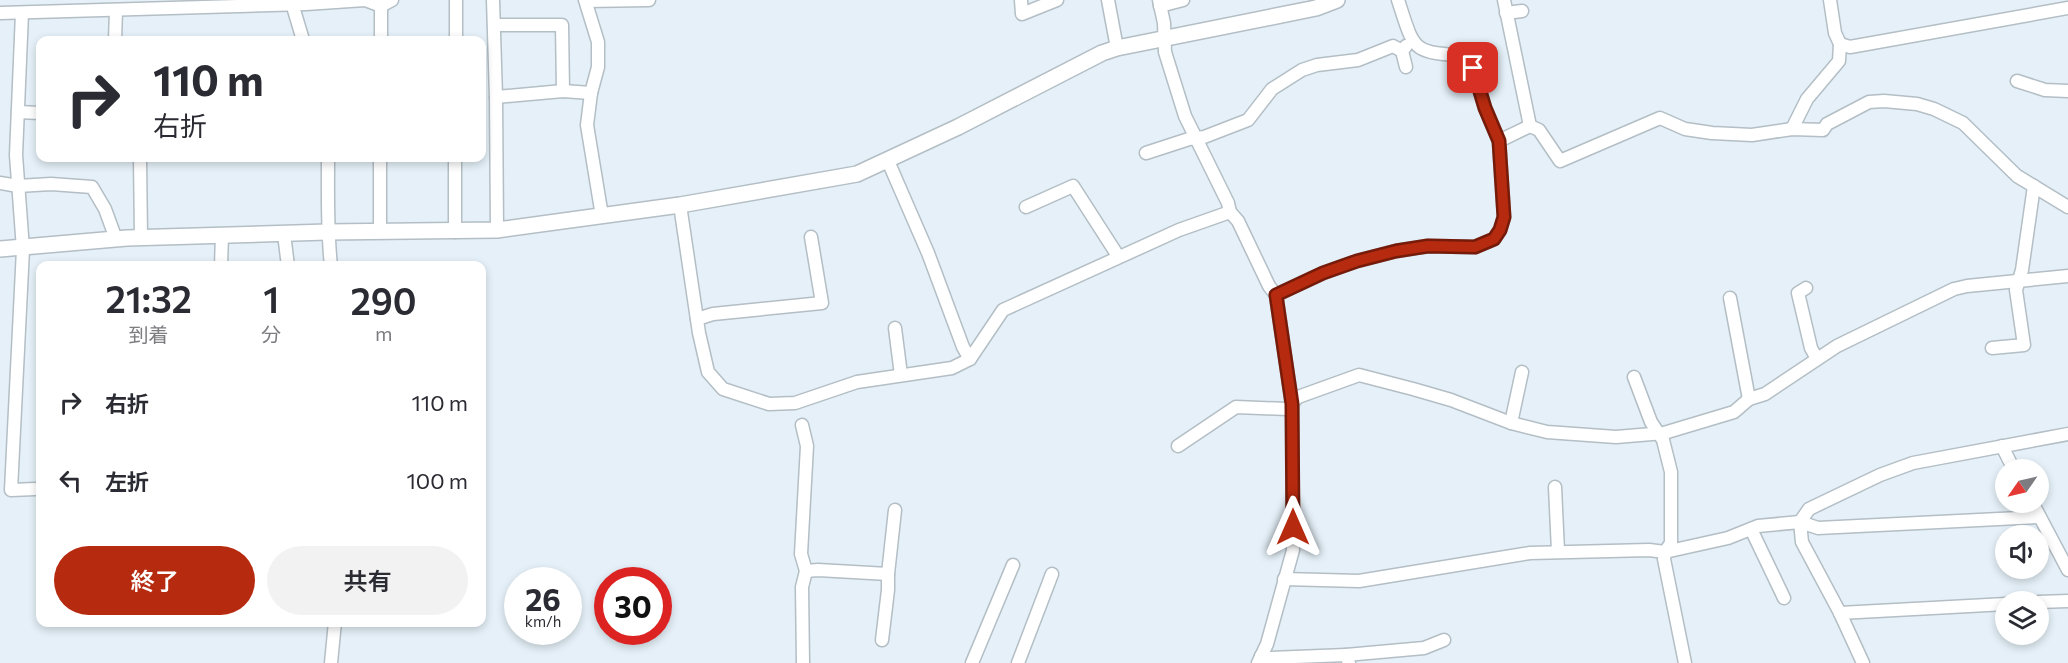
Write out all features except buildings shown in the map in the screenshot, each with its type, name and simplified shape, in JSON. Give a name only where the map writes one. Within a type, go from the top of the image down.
[{"type":"street","points":[[0,13],[116,10],[131,5],[364,0],[386,3],[382,36]]},
{"type":"street","points":[[456,0],[456,36]]},
{"type":"street","points":[[493,0],[497,230]]},
{"type":"street","points":[[602,216],[587,125],[591,93],[598,67],[598,42],[585,1],[649,0]]},
{"type":"street","points":[[1021,0],[1022,14],[1057,0]]},
{"type":"street","points":[[1108,0],[1117,48]]},
{"type":"street","points":[[1183,0],[1160,3],[1164,23],[1165,52],[1185,116],[1228,203],[1230,212],[1238,221],[1269,286],[1276,295],[1292,404],[1293,550],[1267,644],[1259,659]]},
{"type":"street","points":[[0,249],[141,238],[327,232],[497,230],[680,205],[857,174],[888,161],[1102,53],[1164,38],[1316,8],[1337,0]]},
{"type":"street","points":[[1276,295],[1323,273],[1357,261],[1428,246],[1475,247],[1494,239],[1500,230],[1504,217],[1499,141],[1485,108],[1473,68],[1467,56],[1424,51],[1411,41],[1398,0]]},
{"type":"street","points":[[1504,0],[1530,126]]},
{"type":"street","points":[[1792,129],[1807,99],[1839,61],[1840,44],[1835,33],[1830,0]]},
{"type":"street","points":[[291,2],[302,36]]},
{"type":"street","points":[[1840,44],[1850,47],[2068,8]]},
{"type":"street","points":[[115,36],[116,10]]},
{"type":"street","points":[[1506,13],[1522,11]]},
{"type":"street","points":[[22,13],[16,155],[22,249],[11,490],[35,489]]},
{"type":"street","points":[[494,26],[562,25],[563,91]]},
{"type":"street","points":[[1402,51],[1411,41]]},
{"type":"street","points":[[1146,153],[1195,137],[1204,137],[1248,120],[1272,89],[1302,70],[1317,65],[1358,60],[1393,46],[1402,51],[1406,67]]},
{"type":"street","points":[[2017,81],[2046,90],[2068,91]]},
{"type":"street","points":[[496,97],[563,91],[591,93]]},
{"type":"street","points":[[1499,141],[1530,126],[1539,130],[1560,161],[1660,118],[1684,129],[1752,135],[1792,129],[1823,130],[1827,124],[1869,102],[1917,104],[1963,123],[2017,176],[2068,207]]},
{"type":"street","points":[[18,112],[36,113]]},
{"type":"street","points":[[888,161],[928,253],[963,347],[970,359]]},
{"type":"street","points":[[140,162],[141,238]]},
{"type":"street","points":[[328,162],[327,232],[331,261]]},
{"type":"street","points":[[380,162],[380,232]]},
{"type":"street","points":[[455,162],[455,232]]},
{"type":"street","points":[[0,183],[18,186],[51,184],[92,187],[105,209],[116,239]]},
{"type":"street","points":[[1026,207],[1073,186],[1118,256]]},
{"type":"street","points":[[1992,348],[2024,345],[2016,290],[2022,270],[2034,186]]},
{"type":"street","points":[[680,205],[697,319],[708,372],[723,389],[769,404],[795,403],[857,382],[952,368],[970,359],[1003,310],[1118,256],[1179,230],[1230,212]]},
{"type":"street","points":[[284,234],[287,261]]},
{"type":"street","points":[[221,261],[222,236]]},
{"type":"street","points":[[697,319],[713,314],[822,303],[811,237]]},
{"type":"street","points":[[1178,446],[1236,407],[1287,409],[1298,397],[1359,375],[1451,400],[1511,423],[1547,432],[1605,436],[1664,433],[1734,412],[1749,399],[1765,394],[1837,346],[1954,289],[2068,276]]},
{"type":"street","points":[[1806,288],[1798,293],[1810,348],[1817,359]]},
{"type":"street","points":[[1730,297],[1749,399]]},
{"type":"street","points":[[896,328],[901,375]]},
{"type":"street","points":[[1511,423],[1522,372]]},
{"type":"street","points":[[1634,377],[1651,422],[1663,440],[1671,472],[1671,543],[1665,552],[1664,559],[1685,663]]},
{"type":"street","points":[[802,425],[807,446],[801,554],[806,571],[802,587],[803,663]]},
{"type":"street","points":[[1863,663],[1840,613],[1802,542],[1800,522],[1809,509],[1880,475],[1914,464],[2068,434]]},
{"type":"street","points":[[2002,446],[2008,459]]},
{"type":"street","points":[[1555,487],[1558,551]]},
{"type":"street","points":[[882,640],[895,510]]},
{"type":"street","points":[[2037,513],[2067,564]]},
{"type":"street","points":[[1284,579],[1359,581],[1530,553],[1558,551],[1649,550],[1665,552],[1728,538],[1758,526],[1800,522],[1818,528],[2039,517]]},
{"type":"street","points":[[1751,529],[1784,598]]},
{"type":"street","points":[[972,663],[1013,565]]},
{"type":"street","points":[[806,571],[888,574]]},
{"type":"street","points":[[1018,663],[1052,574]]},
{"type":"street","points":[[2049,602],[2068,601]]},
{"type":"street","points":[[1840,613],[1995,605]]},
{"type":"street","points":[[331,663],[335,627]]},
{"type":"street","points":[[1259,659],[1348,659],[1424,648],[1444,640]]},
{"type":"route","points":[[1293,527],[1292,404],[1276,295],[1323,273],[1357,261],[1428,246],[1475,247],[1494,239],[1504,217],[1499,141],[1485,108],[1473,68]]}]
